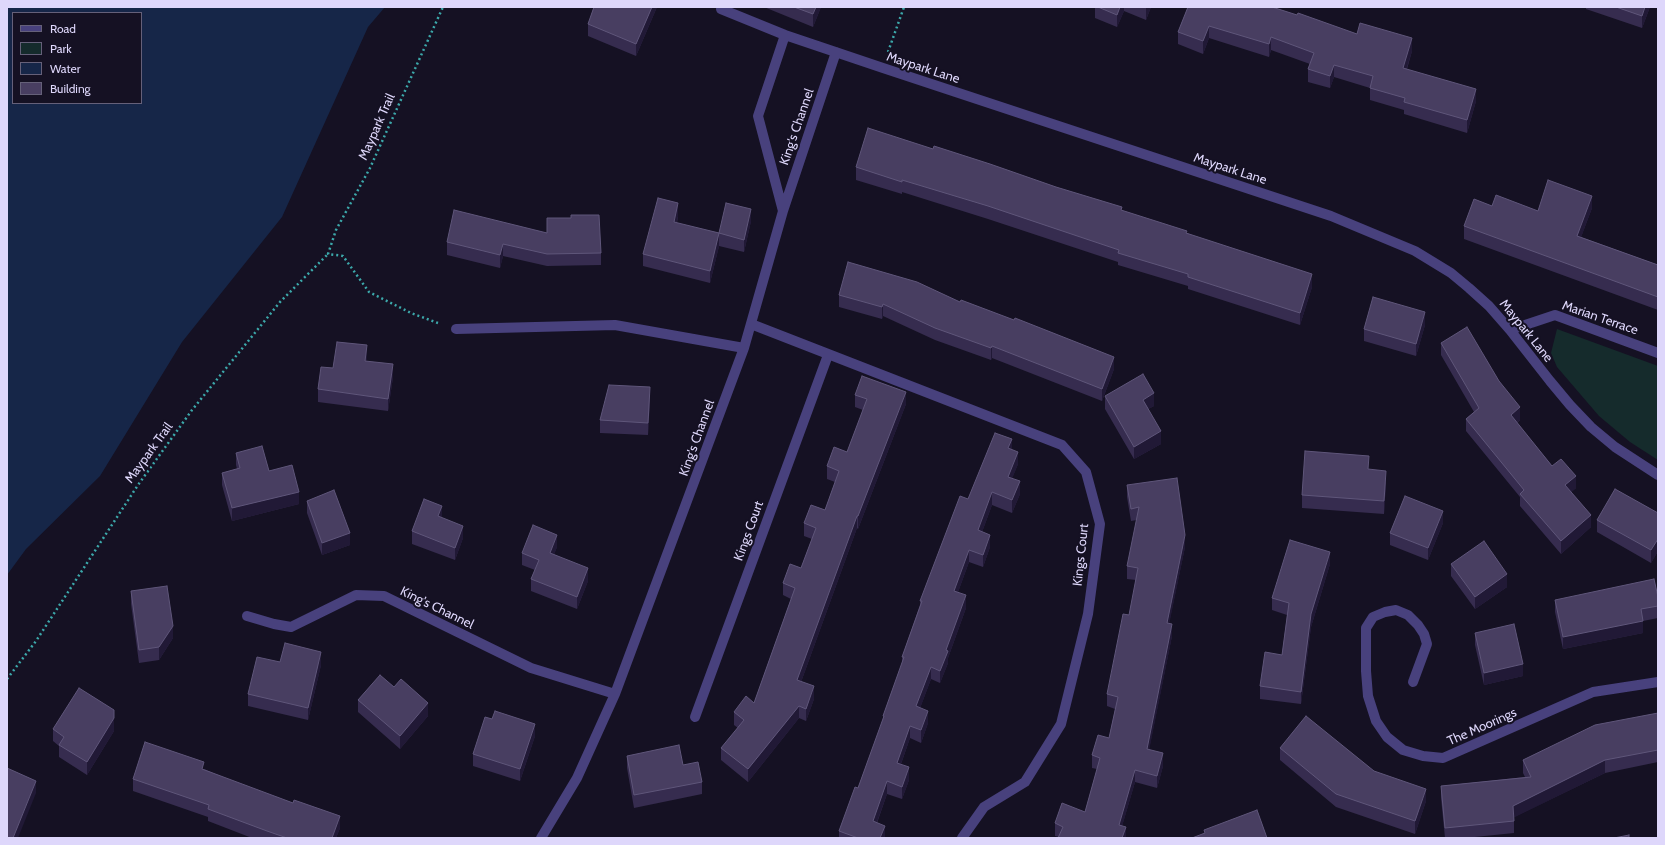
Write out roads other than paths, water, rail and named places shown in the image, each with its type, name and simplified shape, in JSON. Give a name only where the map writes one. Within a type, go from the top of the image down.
[{"type":"street","name":"Maypark Lane","points":[[721,8],[785,35],[1331,216],[1415,251],[1451,273],[1489,306],[1570,405],[1591,427],[1615,447],[1658,475]]},
{"type":"street","name":"King's Channel","points":[[783,211],[758,116],[785,35]]},
{"type":"street","name":"King's Channel","points":[[541,838],[577,778],[615,694],[744,348],[783,211],[836,52]]},
{"type":"street","name":"Marian Terrace","points":[[1510,330],[1555,315],[1658,353]]},
{"type":"street","name":"Kings Court","points":[[751,324],[1062,445],[1086,472],[1100,524],[1088,614],[1061,724],[1025,782],[984,807],[962,838]]},
{"type":"street","points":[[456,329],[615,325],[744,348]]},
{"type":"street","name":"Kings Court","points":[[695,717],[828,355]]},
{"type":"street","name":"King's Channel","points":[[247,616],[274,624],[291,626],[356,595],[384,596],[530,668],[615,694]]},
{"type":"street","name":"The Moorings","points":[[1413,682],[1427,644],[1424,634],[1418,625],[1408,615],[1396,610],[1385,612],[1373,617],[1366,628],[1366,671],[1368,696],[1376,721],[1387,737],[1403,750],[1423,756],[1443,758],[1593,692],[1658,682]]},
{"type":"water","points":[[7,7],[385,7],[368,27],[282,217],[182,342],[100,476],[26,549],[7,575]]}]
